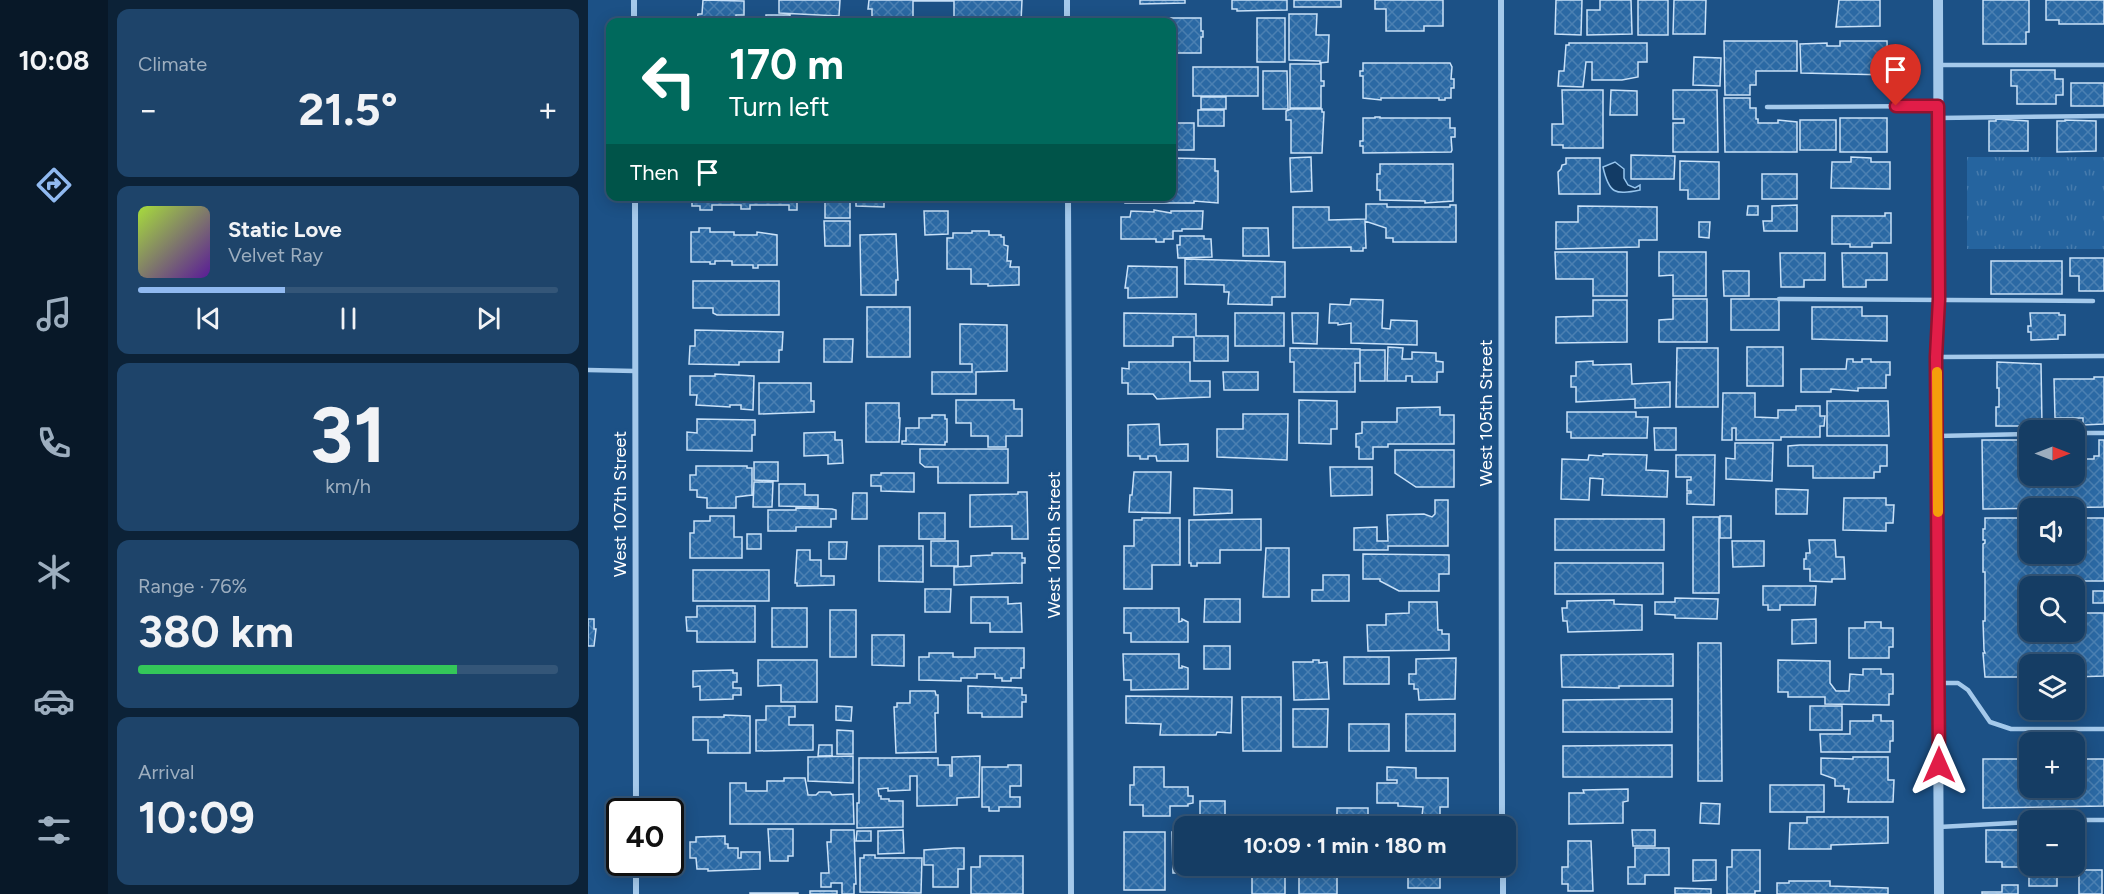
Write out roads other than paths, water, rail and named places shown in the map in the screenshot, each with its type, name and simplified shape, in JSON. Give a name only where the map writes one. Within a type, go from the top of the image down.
[{"type":"street","points":[[634,0],[634,18]]},
{"type":"street","points":[[1067,0],[1067,18]]},
{"type":"street","name":"West 105th Street","points":[[1501,0],[1502,816]]},
{"type":"street","points":[[1938,0],[1939,299],[1936,357],[1939,894]]},
{"type":"street","name":"West 107th Street","points":[[634,201],[636,798]]},
{"type":"street","name":"West 106th Street","points":[[1068,201],[1071,894]]},
{"type":"street","points":[[636,876],[636,894]]},
{"type":"street","points":[[1503,876],[1503,894]]},
{"type":"lane","points":[[1938,65],[2104,65]]},
{"type":"lane","points":[[1767,107],[2104,116]]},
{"type":"lane","points":[[1779,299],[2093,301]]},
{"type":"lane","points":[[1936,357],[2104,356]]},
{"type":"lane","points":[[588,370],[635,371]]},
{"type":"lane","points":[[2085,433],[2104,433]]},
{"type":"lane","points":[[1937,435],[2019,434]]},
{"type":"lane","points":[[1938,683],[1958,683],[1968,690],[1990,722],[2011,729],[2104,729]]},
{"type":"lane","points":[[2085,820],[2104,820]]},
{"type":"lane","points":[[1939,827],[2019,823]]}]
